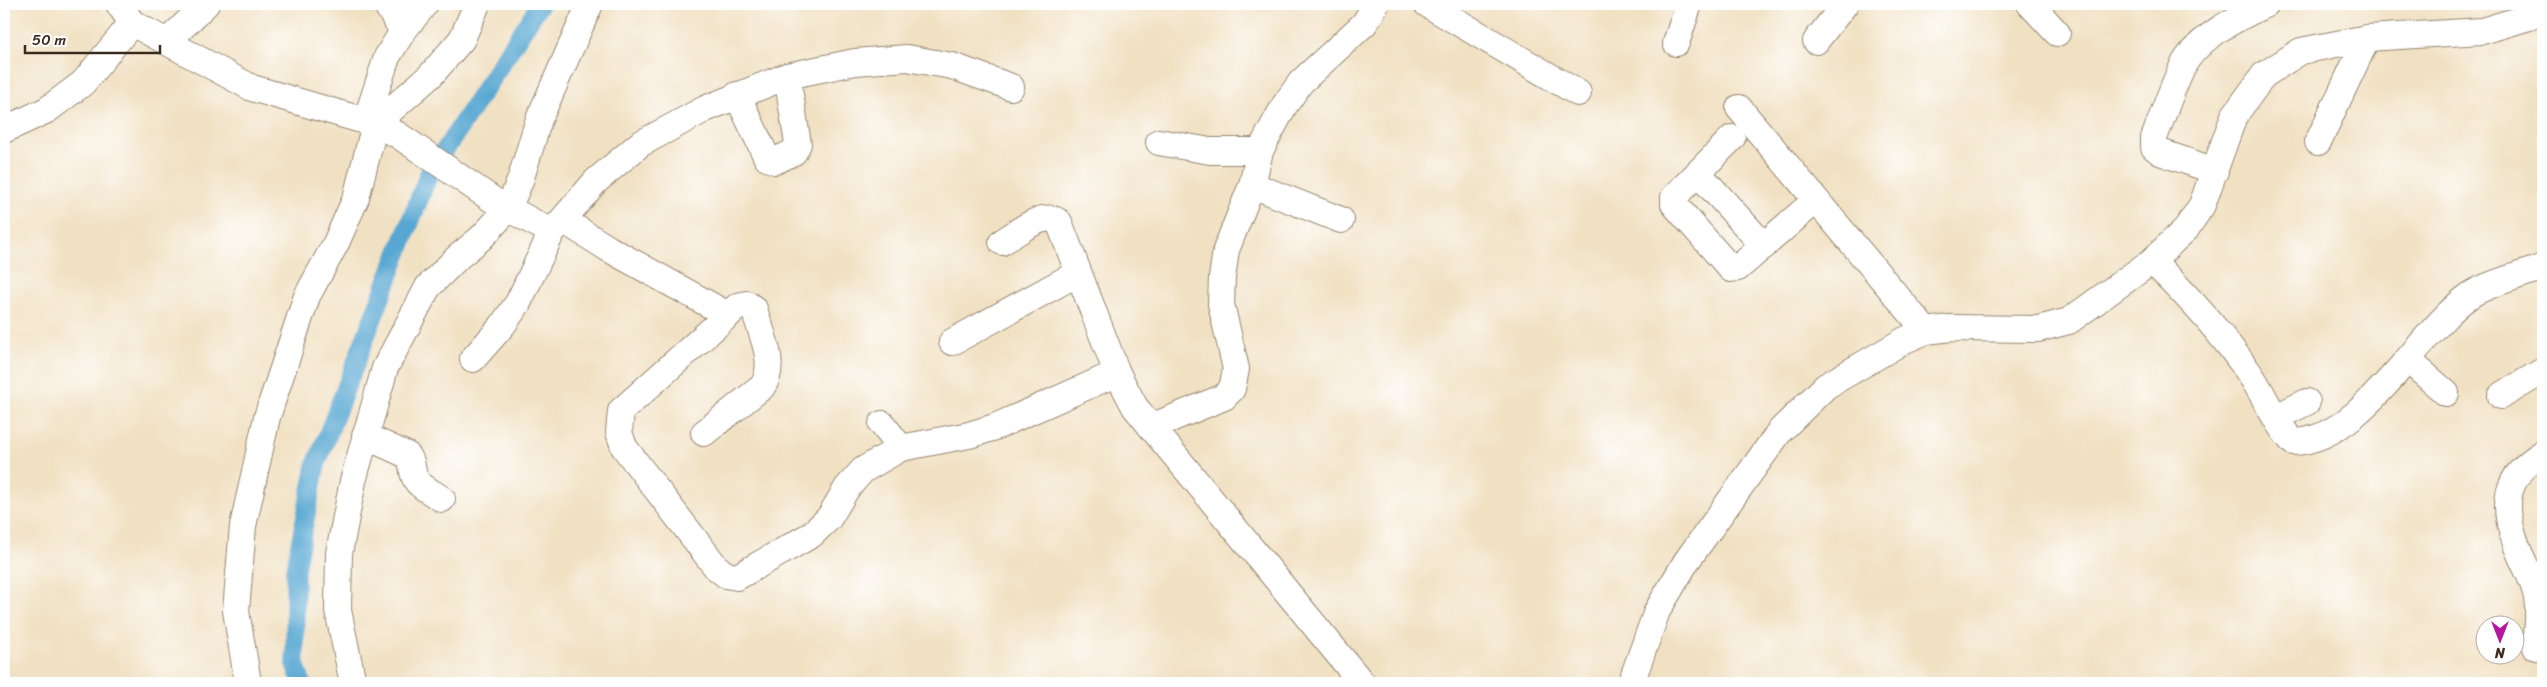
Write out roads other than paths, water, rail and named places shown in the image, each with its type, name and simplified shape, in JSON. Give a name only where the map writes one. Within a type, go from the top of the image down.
[{"type":"street","points":[[167,42],[206,4]]},
{"type":"street","points":[[386,4],[403,31]]},
{"type":"street","points":[[248,683],[236,611],[243,526],[267,417],[306,296],[336,243],[356,198],[379,126],[387,57],[403,31],[424,4]]},
{"type":"street","points":[[379,126],[431,75],[462,39],[477,4]]},
{"type":"street","points":[[353,683],[338,610],[340,553],[353,481],[385,368],[428,287],[458,257],[481,238],[520,181],[539,119],[590,4]]},
{"type":"street","points":[[1151,427],[1224,397],[1232,388],[1236,370],[1221,304],[1222,278],[1226,250],[1252,185],[1260,151],[1284,106],[1301,82],[1365,22],[1376,4]]},
{"type":"street","points":[[1427,4],[1578,94]]},
{"type":"street","points":[[1676,43],[1689,4]]},
{"type":"street","points":[[1816,41],[1845,4]]},
{"type":"street","points":[[2030,4],[2057,33]]},
{"type":"street","points":[[2215,171],[2160,152],[2154,147],[2154,138],[2187,59],[2207,39],[2236,19],[2266,4]]},
{"type":"street","points":[[1631,683],[1657,611],[1686,562],[1780,431],[1826,386],[1905,340],[1926,331],[1951,328],[2038,329],[2069,321],[2152,261],[2186,229],[2202,205],[2234,116],[2264,75],[2301,52],[2367,38],[2482,31],[2529,17],[2543,10]]},
{"type":"street","points":[[4,130],[47,110],[83,83],[126,13],[167,42],[252,88],[379,126],[502,206],[557,226],[609,249],[728,315]]},
{"type":"street","points":[[2318,142],[2367,38]]},
{"type":"street","points":[[473,359],[502,326],[518,303],[557,226],[596,181],[640,144],[705,109],[787,76],[855,62],[907,58],[952,66],[1011,87]]},
{"type":"street","points":[[737,95],[767,158],[774,161],[794,152],[798,144],[787,76]]},
{"type":"street","points":[[1738,108],[1926,331]]},
{"type":"street","points":[[1732,138],[1674,197],[1674,204],[1731,269],[1738,268],[1816,200]]},
{"type":"street","points":[[1159,142],[1210,151],[1260,151]]},
{"type":"street","points":[[1698,173],[1764,246]]},
{"type":"street","points":[[1252,185],[1341,220]]},
{"type":"street","points":[[1002,242],[1043,218],[1052,217],[1059,222],[1118,373],[1135,407],[1362,683]]},
{"type":"street","points":[[2152,261],[2191,299],[2228,343],[2262,392],[2285,434],[2293,442],[2303,442],[2329,431],[2361,410],[2469,296],[2543,267]]},
{"type":"street","points":[[952,342],[1078,273]]},
{"type":"street","points":[[704,433],[762,387],[768,378],[770,368],[754,309],[747,304],[738,306],[621,412],[619,432],[624,447],[716,567],[726,575],[737,577],[811,535],[829,518],[847,488],[863,470],[901,448],[970,435],[995,427],[1118,373]]},
{"type":"street","points":[[2408,360],[2446,393]]},
{"type":"street","points":[[2501,396],[2543,371]]},
{"type":"street","points":[[2276,417],[2306,402]]},
{"type":"street","points":[[882,424],[901,448]]},
{"type":"street","points":[[365,436],[407,455],[412,460],[414,478],[418,483],[442,499]]},
{"type":"street","points":[[2536,647],[2539,618],[2537,596],[2515,543],[2508,495],[2515,476],[2530,461],[2543,453]]},
{"type":"waterway","points":[[302,683],[295,664],[295,569],[316,465],[428,176],[540,4]]}]
